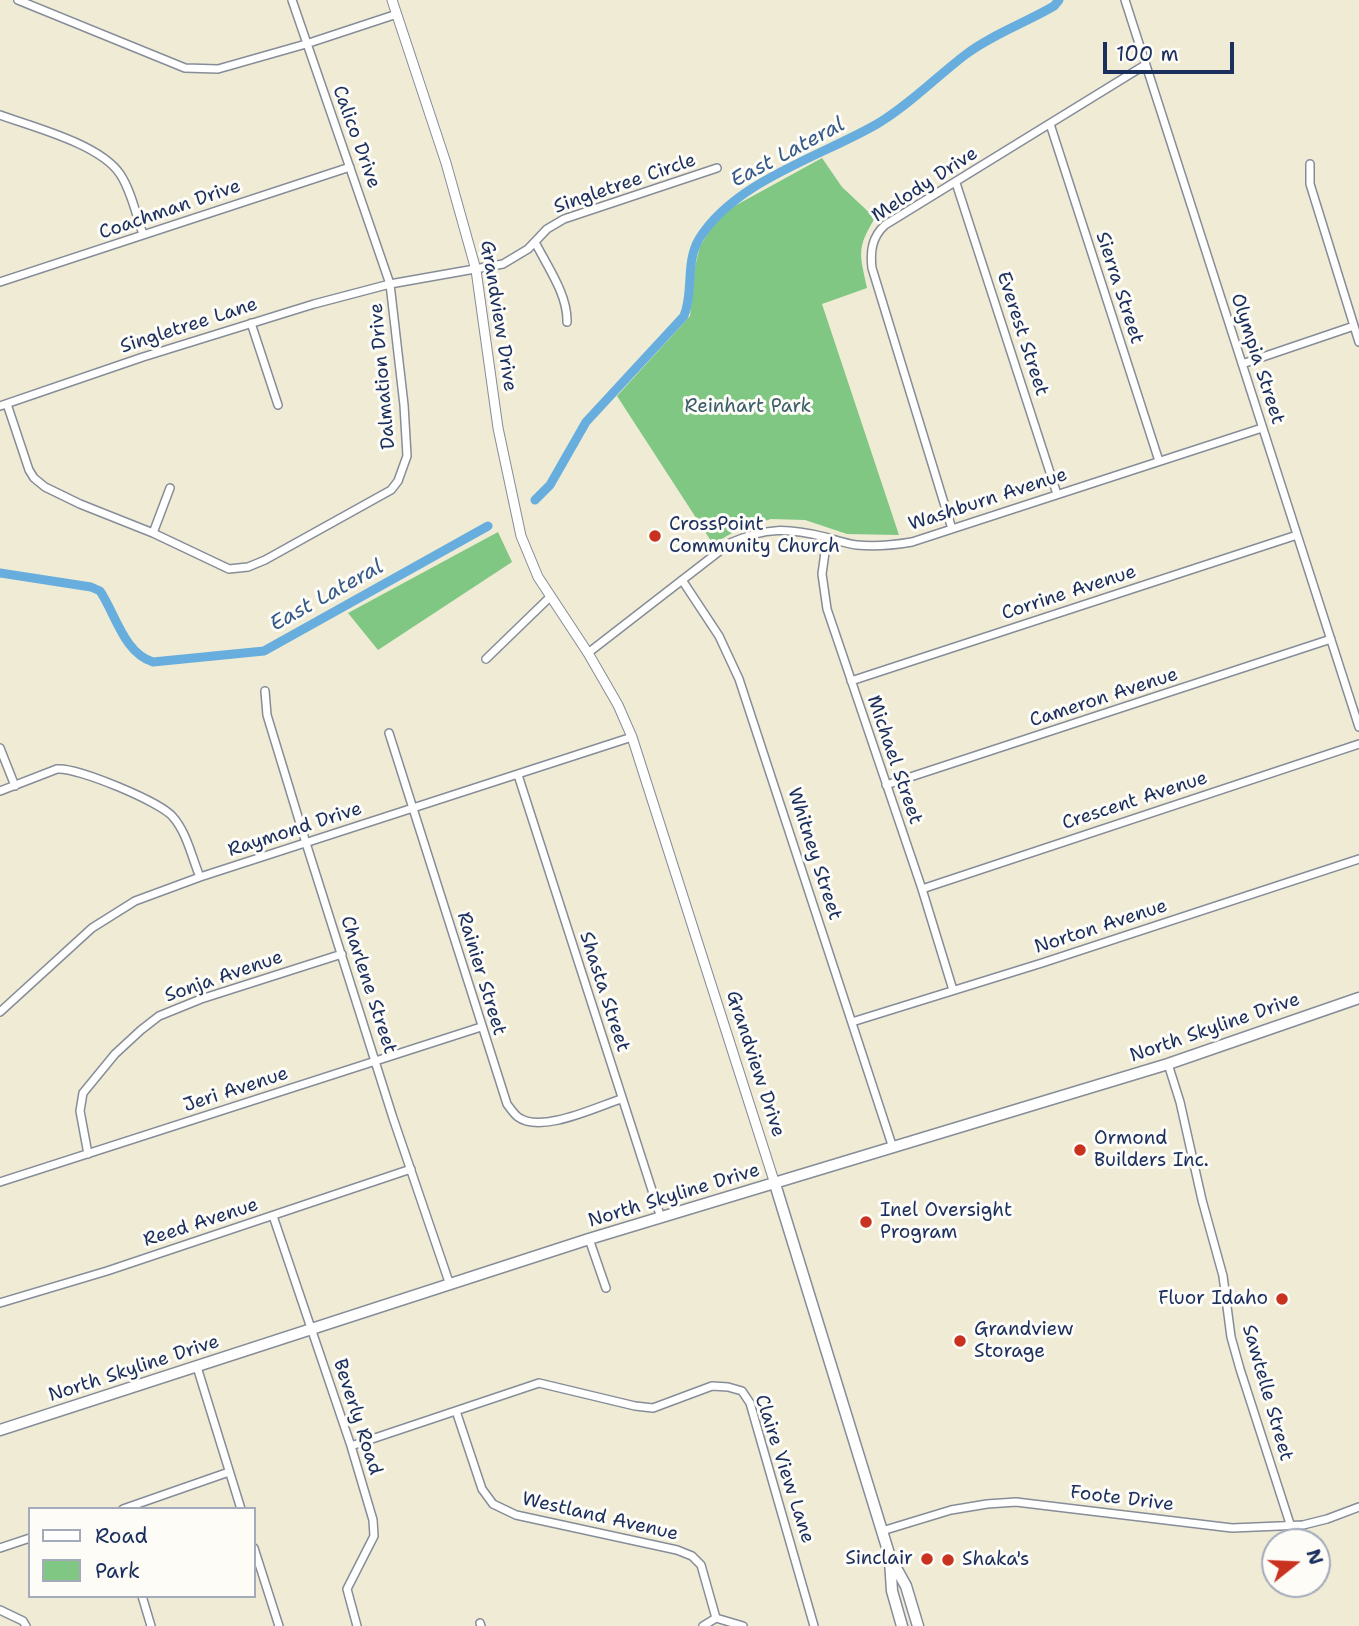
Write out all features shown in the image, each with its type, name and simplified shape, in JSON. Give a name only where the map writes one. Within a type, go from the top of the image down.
[{"type":"main road","name":"North Skyline Drive","points":[[0,1430],[589,1239],[1168,1063],[1359,998]]},
{"type":"main road","name":"Grandview Drive","points":[[775,1184],[890,1557],[906,1586],[918,1626]]},
{"type":"main road","name":"Grandview Drive","points":[[890,1557],[892,1591],[902,1626]]},
{"type":"street","points":[[18,0],[185,68],[218,69],[397,14]]},
{"type":"street","name":"Calico Drive","points":[[292,0],[390,284]]},
{"type":"street","name":"Grandview Drive","points":[[392,0],[446,163],[476,270],[498,428],[524,543],[538,577],[588,653],[618,705],[632,737],[775,1184]]},
{"type":"street","name":"Olympia Street","points":[[1125,0],[1359,727]]},
{"type":"street","name":"Melody Drive","points":[[952,528],[886,318],[870,256],[874,238],[885,225],[1145,65]]},
{"type":"street","points":[[0,115],[76,142],[112,164],[122,176],[143,234]]},
{"type":"street","name":"Sierra Street","points":[[1050,124],[1159,461]]},
{"type":"street","points":[[1310,164],[1310,184],[1359,341]]},
{"type":"street","name":"Coachman Drive","points":[[0,282],[350,167]]},
{"type":"street","name":"Singletree Circle","points":[[390,284],[503,264],[516,258],[547,229],[564,219],[717,168]]},
{"type":"street","name":"Everest Street","points":[[956,183],[1057,494]]},
{"type":"street","points":[[535,242],[563,298],[567,322]]},
{"type":"street","name":"Singletree Lane","points":[[3,405],[251,323],[390,284]]},
{"type":"street","name":"Dalmation Drive","points":[[3,405],[34,478],[46,487],[229,569],[248,567],[391,490],[398,481],[407,456],[390,284]]},
{"type":"street","points":[[251,323],[278,405]]},
{"type":"street","points":[[1242,364],[1354,326]]},
{"type":"street","name":"Washburn Avenue","points":[[588,653],[730,543],[760,532],[796,530],[856,545],[912,542],[1262,428]]},
{"type":"street","points":[[153,533],[170,488]]},
{"type":"street","name":"Corrine Avenue","points":[[851,681],[1297,535]]},
{"type":"street","name":"Michael Street","points":[[827,538],[822,575],[823,594],[953,990]]},
{"type":"street","name":"Whitney Street","points":[[682,580],[719,636],[739,679],[893,1148]]},
{"type":"street","points":[[486,659],[550,597]]},
{"type":"street","name":"Cameron Avenue","points":[[886,785],[1331,639]]},
{"type":"street","name":"Charlene Street","points":[[265,691],[267,715],[306,843],[450,1286]]},
{"type":"street","name":"Rainier Street","points":[[389,733],[507,1104],[519,1118],[535,1123],[548,1123],[621,1099]]},
{"type":"street","name":"Raymond Drive","points":[[0,1012],[92,928],[135,901],[200,877],[632,737]]},
{"type":"street","name":"Crescent Avenue","points":[[922,889],[1359,744]]},
{"type":"street","points":[[0,748],[15,786]]},
{"type":"street","points":[[0,791],[57,769],[66,768],[85,773],[166,809],[181,828],[200,877]]},
{"type":"street","name":"Shasta Street","points":[[518,775],[661,1218]]},
{"type":"street","name":"Norton Avenue","points":[[852,1022],[1359,859]]},
{"type":"street","name":"Sonja Avenue","points":[[88,1154],[80,1111],[83,1093],[115,1054],[159,1016],[201,999],[342,954]]},
{"type":"street","name":"Jeri Avenue","points":[[0,1182],[481,1027]]},
{"type":"street","name":"Sawtelle Street","points":[[1168,1063],[1223,1276],[1231,1337],[1291,1527]]},
{"type":"street","name":"Reed Avenue","points":[[0,1304],[411,1169]]},
{"type":"street","name":"Beverly Road","points":[[273,1216],[351,1446],[373,1520],[374,1536],[347,1589],[357,1626]]},
{"type":"street","points":[[589,1239],[606,1288]]},
{"type":"street","points":[[197,1367],[240,1507]]},
{"type":"street","name":"Claire View Lane","points":[[351,1446],[539,1383],[653,1408],[712,1386],[742,1391],[750,1403],[814,1626]]},
{"type":"street","name":"Westland Avenue","points":[[456,1411],[482,1489],[493,1504],[516,1515],[677,1549],[692,1556],[701,1565],[716,1618]]},
{"type":"street","points":[[129,1507],[229,1472]]},
{"type":"street","name":"Foote Drive","points":[[882,1531],[951,1510],[987,1503],[1016,1502],[1232,1528],[1291,1527],[1327,1519],[1359,1507]]},
{"type":"street","points":[[0,1548],[28,1539]]},
{"type":"street","points":[[256,1554],[279,1626]]},
{"type":"street","points":[[143,1598],[151,1626]]},
{"type":"street","points":[[0,1610],[26,1626]]},
{"type":"street","points":[[703,1626],[716,1618],[743,1626]]},
{"type":"green space","name":"Reinhart Park","points":[[822,158],[842,187],[875,218],[861,252],[867,288],[822,304],[899,535],[847,534],[805,520],[771,519],[739,529],[713,544],[617,396],[690,316],[700,246],[720,214]]},
{"type":"green space","points":[[498,532],[512,562],[378,650],[348,613]]},
{"type":"waterway","name":"East Lateral","points":[[535,500],[550,485],[586,422],[684,316],[695,248],[715,219],[734,201],[756,186],[877,124],[975,48],[1054,6],[1059,0]]},
{"type":"waterway","name":"East Lateral","points":[[0,573],[91,587],[100,591],[128,642],[143,657],[153,662],[264,651],[488,526]]},
{"type":"place","name":"CrossPoint Community Church","points":[[655,536]]},
{"type":"place","name":"Ormond Builders Inc.","points":[[1080,1150]]},
{"type":"place","name":"Inel Oversight Program","points":[[866,1222]]},
{"type":"place","name":"Fluor Idaho","points":[[1282,1299]]},
{"type":"place","name":"Grandview Storage","points":[[960,1341]]},
{"type":"place","name":"Sinclair","points":[[927,1559]]},
{"type":"place","name":"Shaka's","points":[[948,1560]]}]
